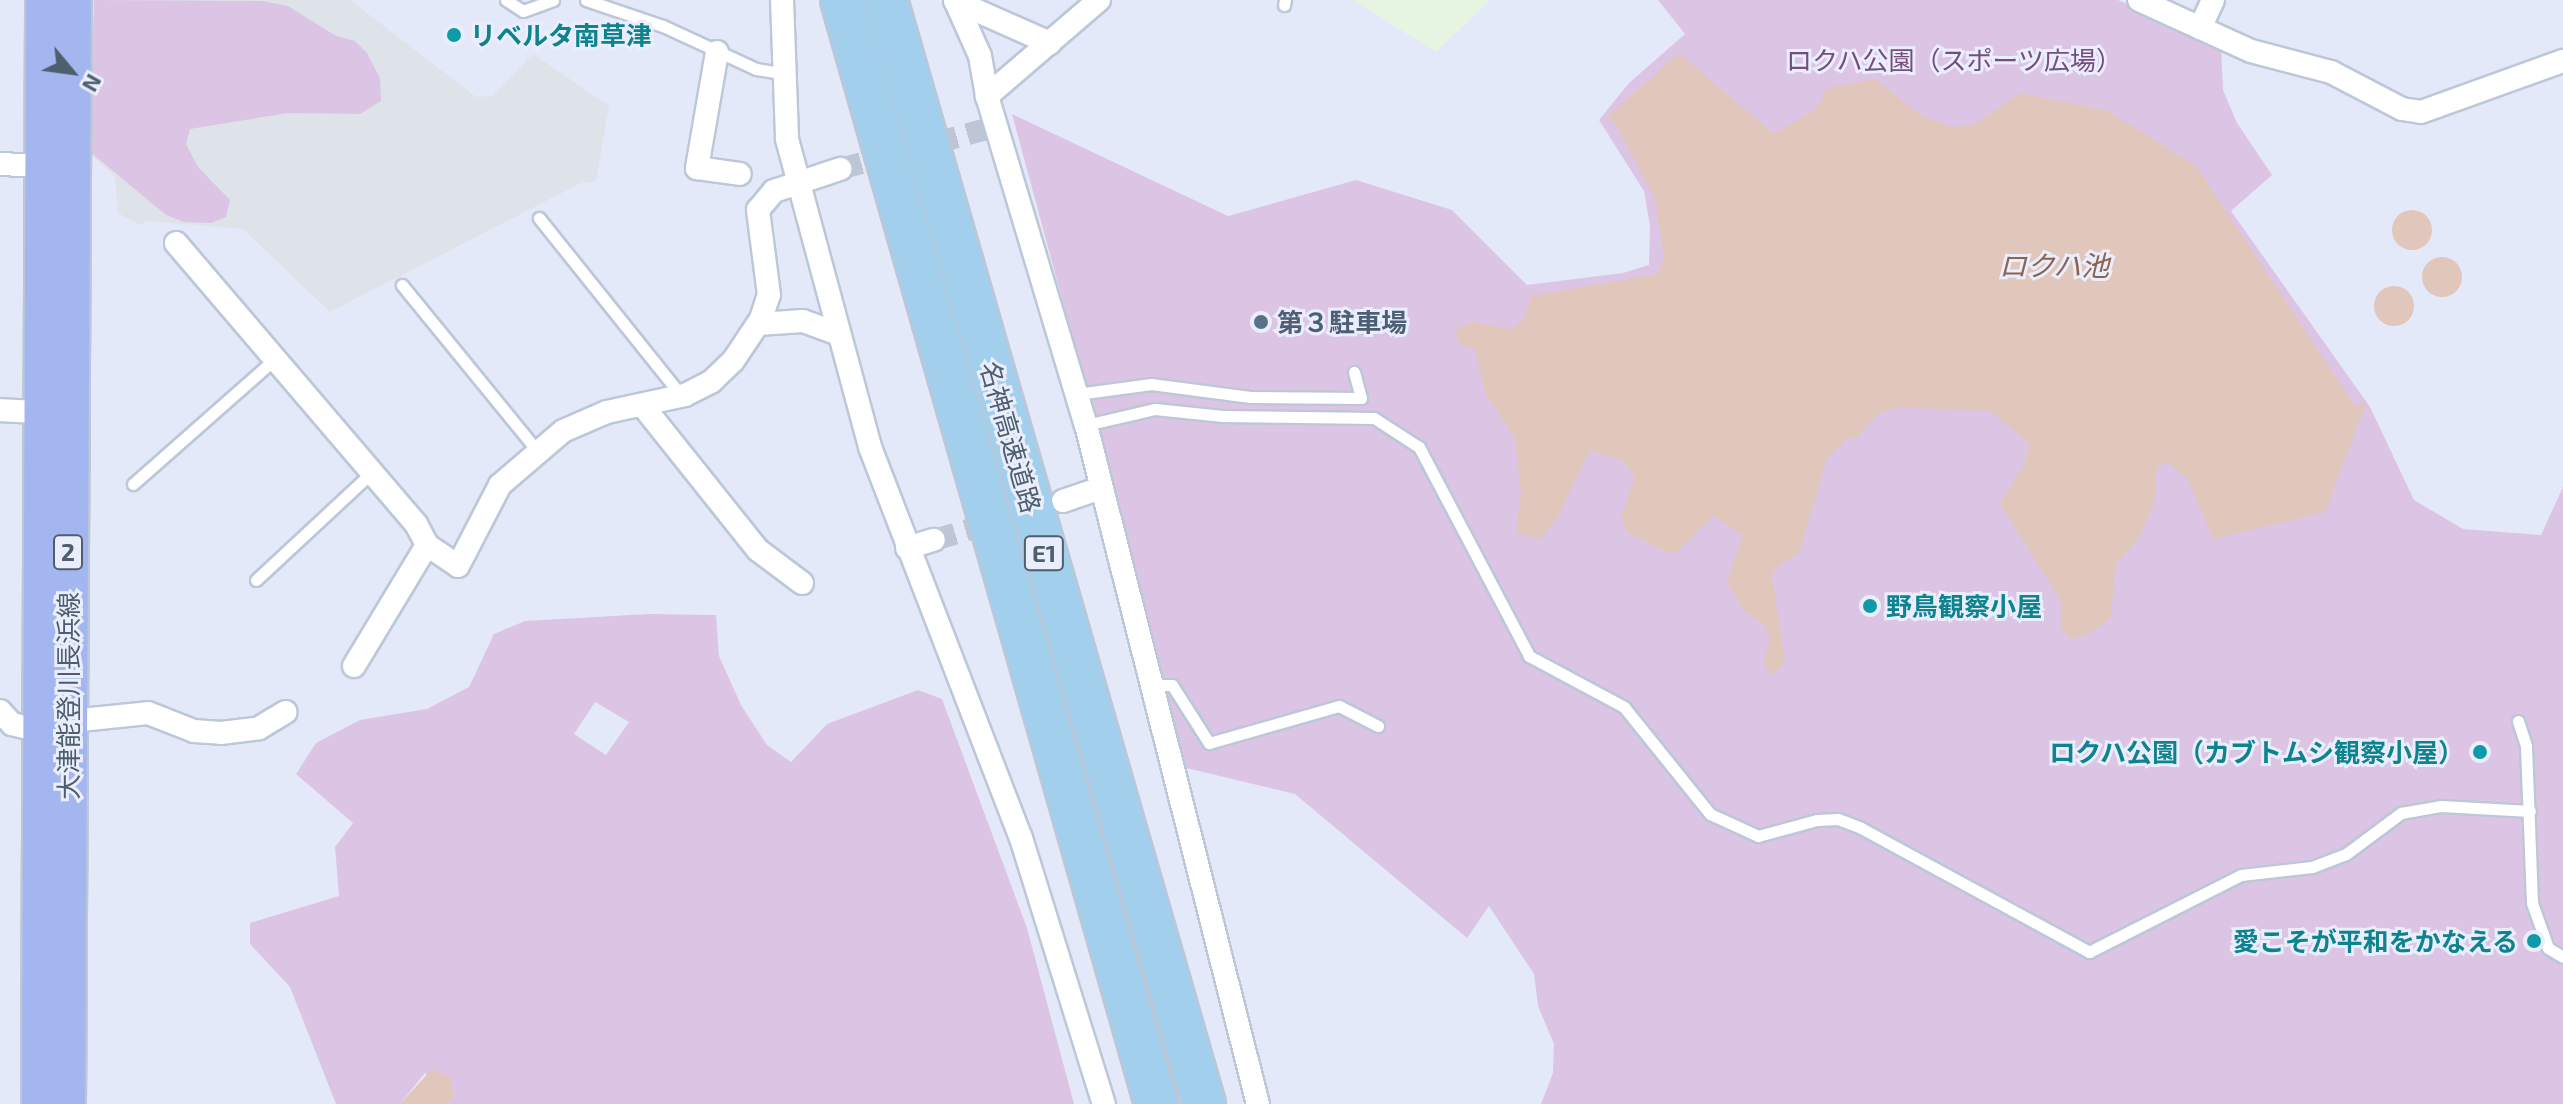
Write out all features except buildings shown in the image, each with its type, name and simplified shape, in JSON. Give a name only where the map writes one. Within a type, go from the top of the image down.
[{"type":"highway","name":"名神高速道路","points":[[842,0],[1156,1104]]},
{"type":"highway","name":"名神高速道路","points":[[886,0],[1204,1104]]},
{"type":"main road","name":"大津能登川長浜線","points":[[44,0],[43,166],[55,413],[56,726],[67,1104]]},
{"type":"main road","name":"大津能登川長浜線","points":[[55,413],[73,0]]},
{"type":"main road","name":"大津能登川長浜線","points":[[40,1104],[56,726]]},
{"type":"street","points":[[782,0],[782,73],[787,139],[870,447],[1021,838],[1104,1104]]},
{"type":"street","points":[[987,96],[1099,0]]},
{"type":"street","points":[[2139,0],[2251,51],[2331,72],[2382,101],[2421,112],[2563,61]]},
{"type":"street","points":[[2200,28],[2213,0]]},
{"type":"street","points":[[955,1],[1050,43]]},
{"type":"street","points":[[955,1],[980,56],[987,96],[1086,425],[1148,685],[1258,1104]]},
{"type":"street","points":[[717,52],[697,168],[740,174]]},
{"type":"street","points":[[0,164],[43,166]]},
{"type":"street","points":[[176,243],[370,474],[416,524],[427,545],[458,566],[500,485],[538,452],[582,421],[681,396],[711,382],[758,324],[770,283],[758,210],[774,191],[840,169]]},
{"type":"street","points":[[758,324],[803,321],[838,334]]},
{"type":"street","points":[[643,406],[758,550],[802,583]]},
{"type":"street","points":[[0,410],[55,413]]},
{"type":"street","points":[[1063,501],[1100,488]]},
{"type":"street","points":[[907,548],[934,540]]},
{"type":"street","points":[[354,666],[427,545]]},
{"type":"street","points":[[0,711],[12,724],[56,726],[148,713],[194,731],[221,733],[259,728],[286,712]]},
{"type":"lane","points":[[506,0],[523,11],[553,0]]},
{"type":"lane","points":[[586,0],[663,26],[756,69],[782,73]]},
{"type":"lane","points":[[539,218],[681,396]]},
{"type":"lane","points":[[402,285],[538,452]]},
{"type":"lane","points":[[133,484],[275,359]]},
{"type":"lane","points":[[1077,394],[1151,384],[1250,397],[1361,398],[1354,372]]},
{"type":"lane","points":[[1086,425],[1155,409],[1223,416],[1374,418],[1419,447],[1529,656],[1624,707],[1710,814],[1758,836],[1838,819],[2089,952],[2241,875],[2312,867],[2346,854],[2401,813],[2441,806],[2530,811]]},
{"type":"lane","points":[[256,580],[370,474]]},
{"type":"lane","points":[[1148,685],[1172,685],[1209,743],[1339,706],[1378,726]]},
{"type":"lane","points":[[2518,721],[2526,746],[2532,903],[2548,948],[2563,957]]},
{"type":"shaded area","points":[[90,0],[350,0],[476,97],[492,96],[533,54],[609,106],[596,181],[581,183],[330,312],[243,229],[147,221],[140,225],[118,213],[115,177],[87,151]]},
{"type":"shaded area","points":[[1353,0],[1490,0],[1436,52]]},
{"type":"green space","points":[[94,0],[262,1],[288,6],[336,36],[355,41],[367,53],[380,78],[381,101],[360,114],[288,113],[190,129],[186,144],[198,167],[230,200],[226,217],[211,223],[184,222],[166,215],[90,152]]},
{"type":"green space","name":"ロクハ公園（スポーツ広場）","points":[[1658,0],[2118,0],[2221,47],[2223,90],[2237,123],[2272,175],[2231,211],[2370,407],[2414,500],[2463,529],[2541,535],[2563,487],[2563,1104],[1541,1104],[1553,1073],[1554,1044],[1538,1006],[1534,974],[1489,906],[1467,938],[1295,794],[1182,767],[1118,506],[1012,114],[1228,216],[1356,180],[1452,210],[1527,285],[1623,273],[1649,265],[1650,226],[1644,191],[1599,120],[1629,83],[1685,34]]},
{"type":"green space","points":[[648,614],[716,615],[719,656],[741,705],[767,745],[791,762],[827,724],[918,690],[942,699],[1027,928],[1074,1104],[448,1104],[453,1096],[425,1073],[400,1104],[336,1104],[290,987],[250,944],[250,923],[339,896],[335,847],[353,823],[296,774],[316,743],[360,720],[427,709],[469,687],[494,634],[525,621]],"holes":[[[595,702],[629,722],[606,755],[574,734]]]},
{"type":"water","name":"ロクハ池","points":[[1679,53],[1774,134],[1817,108],[1827,88],[1875,79],[1920,115],[1951,127],[1976,124],[2019,93],[2106,110],[2196,166],[2355,406],[2367,401],[2325,512],[2213,539],[2188,479],[2166,462],[2157,466],[2154,504],[2138,539],[2115,565],[2111,618],[2087,635],[2070,639],[2061,628],[2061,601],[2000,504],[2025,463],[2029,443],[1990,411],[1897,407],[1876,415],[1857,437],[1847,439],[1827,458],[1799,554],[1779,565],[1772,576],[1784,664],[1772,675],[1763,663],[1770,638],[1766,627],[1742,609],[1727,581],[1743,535],[1713,516],[1678,551],[1668,553],[1626,532],[1621,517],[1635,477],[1623,461],[1590,450],[1558,516],[1540,540],[1516,532],[1521,493],[1515,438],[1485,393],[1475,349],[1458,343],[1456,329],[1472,322],[1512,329],[1523,320],[1531,296],[1658,274],[1664,258],[1655,199],[1615,123],[1607,117]]},
{"type":"water","points":[[2412,210],[2426,216],[2432,230],[2426,244],[2412,250],[2398,244],[2392,230],[2398,216]]},
{"type":"water","points":[[2442,257],[2456,263],[2462,277],[2456,291],[2442,297],[2428,291],[2422,277],[2428,263]]},
{"type":"water","points":[[2394,286],[2408,292],[2414,306],[2408,320],[2394,326],[2380,320],[2374,306],[2380,292]]},
{"type":"water","points":[[432,1069],[451,1078],[453,1096],[448,1104],[400,1104]]},
{"type":"tunnel","points":[[840,169],[994,127]]},
{"type":"tunnel","points":[[934,540],[998,521]]},
{"type":"place","name":"リベルタ南草津","points":[[454,35]]},
{"type":"place","name":"第３駐車場","points":[[1261,322]]},
{"type":"place","name":"野鳥観察小屋","points":[[1870,606]]},
{"type":"place","name":"ロクハ公園（カブトムシ観察小屋）","points":[[2480,752]]},
{"type":"place","name":"愛こそが平和をかなえる","points":[[2534,941]]}]
